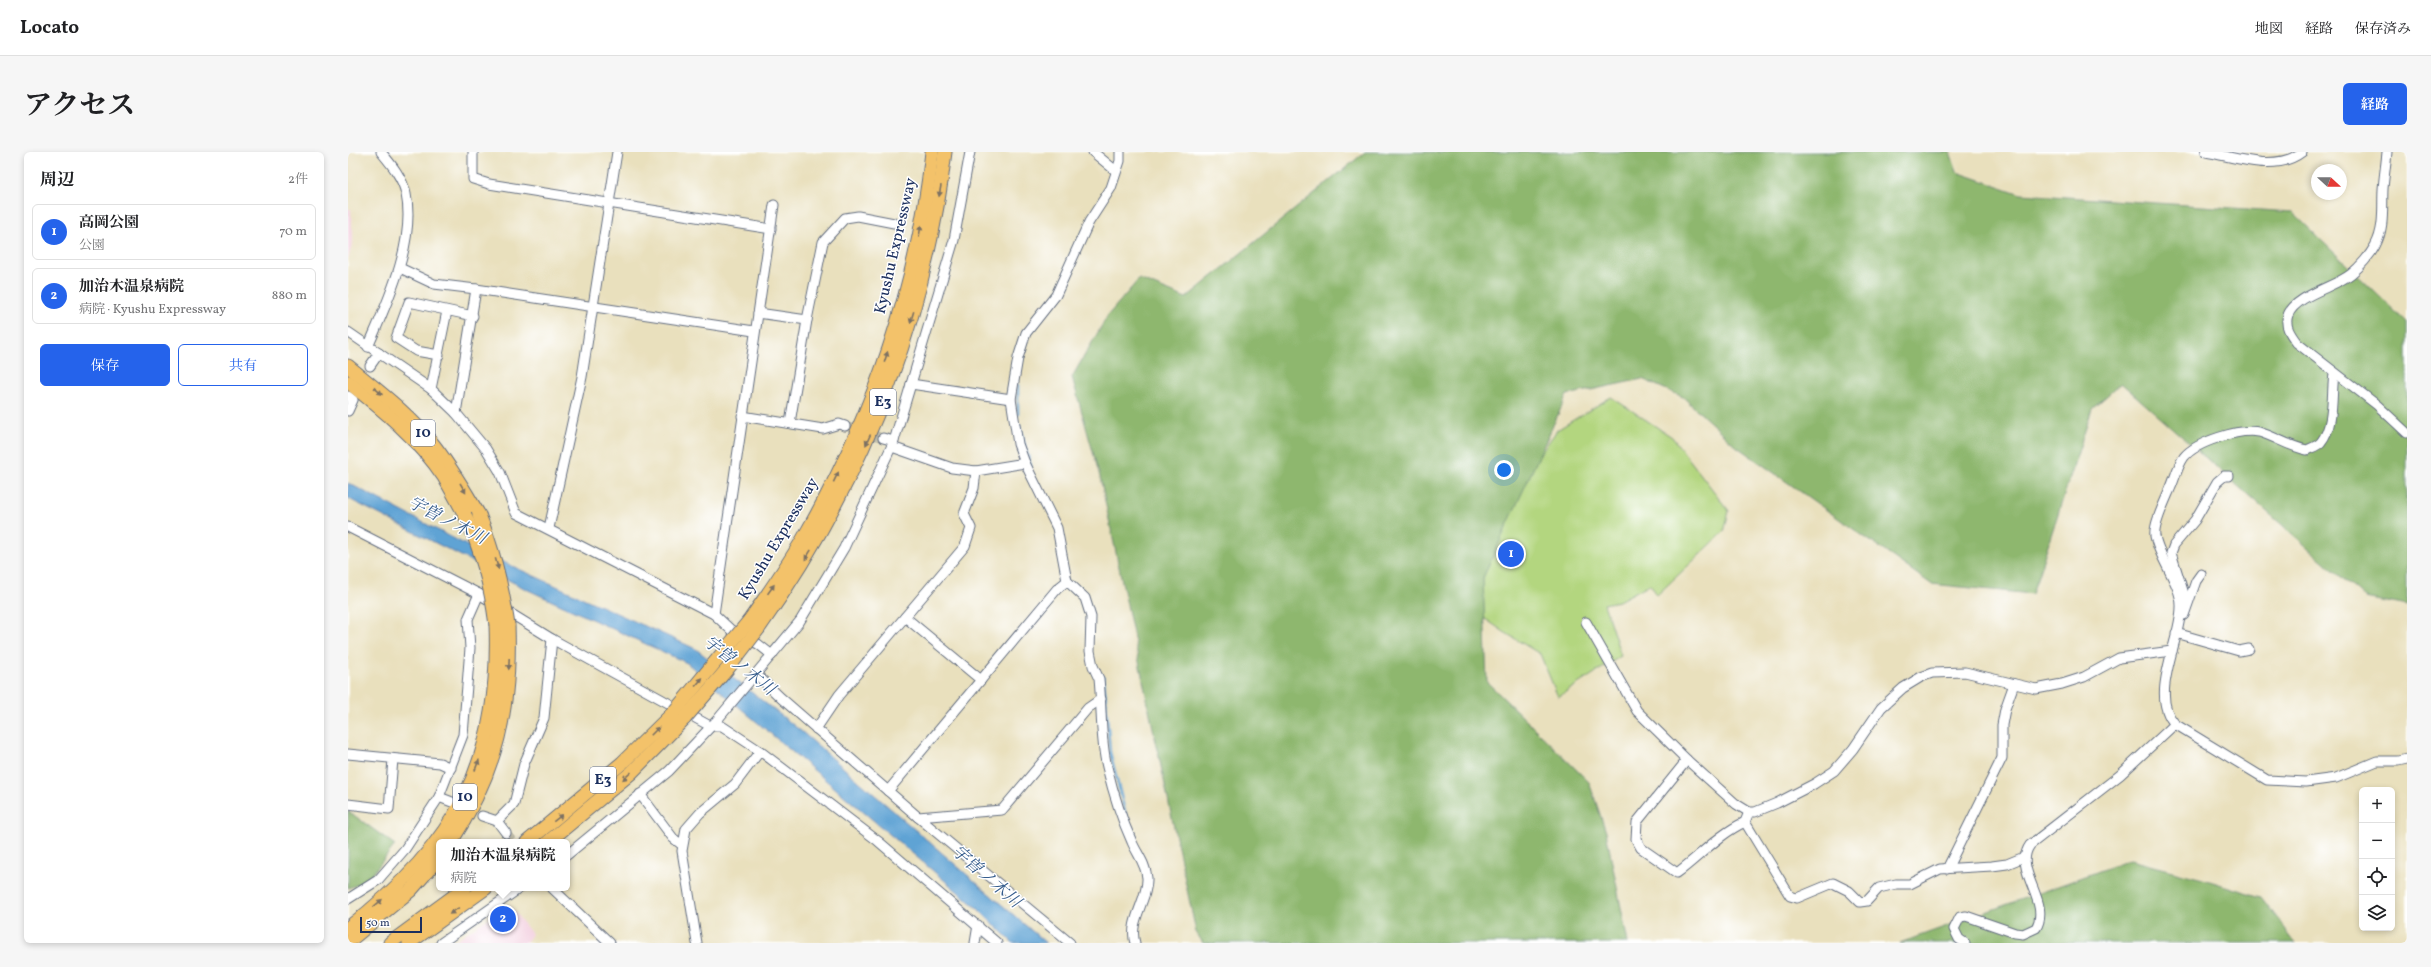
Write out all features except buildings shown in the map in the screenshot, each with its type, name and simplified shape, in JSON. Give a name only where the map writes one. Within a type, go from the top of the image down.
[{"type":"highway","name":"Kyushu Expressway","points":[[531,839],[679,715],[729,667],[836,478],[861,423],[884,364],[903,302],[918,242],[932,152]]},
{"type":"highway","name":"Kyushu Expressway","points":[[754,624],[818,539],[848,483],[873,428],[896,368],[915,306],[930,244],[945,152]]},
{"type":"highway","name":"10","points":[[348,366],[407,416],[432,442],[456,476],[479,515],[492,547],[501,578],[502,625],[508,685],[501,729],[490,768],[475,801],[453,839]]},
{"type":"highway","name":"10","points":[[348,382],[381,408],[420,447],[443,476],[465,515],[486,567],[502,625],[494,700],[486,741],[466,795],[447,828],[439,839]]},
{"type":"highway","name":"Kyushu Expressway","points":[[552,839],[631,773],[679,715]]},
{"type":"highway","name":"10","points":[[348,928],[397,888],[421,862],[436,842]]},
{"type":"highway","points":[[348,942],[411,890],[436,861]]},
{"type":"highway","points":[[390,943],[461,891]]},
{"type":"highway","points":[[409,943],[482,891]]},
{"type":"street","points":[[368,347],[400,268],[406,220],[406,194],[398,174],[381,152]]},
{"type":"street","points":[[473,152],[473,179],[489,184],[771,229]]},
{"type":"street","points":[[549,528],[582,377],[617,152]]},
{"type":"street","points":[[570,852],[669,771],[718,719],[800,621],[844,548],[893,444],[954,240],[970,152]]},
{"type":"street","points":[[1093,152],[1116,171]]},
{"type":"street","points":[[1120,152],[1111,188],[1089,222],[1056,295],[1026,333],[1018,358],[1011,399],[1018,444],[1025,463],[1057,528],[1067,581],[1085,598],[1092,617],[1090,651],[1093,666],[1099,679],[1107,766],[1121,813],[1132,843],[1143,862],[1147,877],[1146,891],[1135,922],[1135,943]]},
{"type":"street","points":[[2206,152],[2265,163],[2282,162],[2302,152]]},
{"type":"street","points":[[2387,152],[2383,217],[2381,232],[2375,247],[2351,274],[2323,291],[2308,296],[2294,307],[2288,316],[2290,333],[2297,344],[2377,406],[2407,433]]},
{"type":"street","points":[[714,614],[754,331],[774,205]]},
{"type":"street","points":[[790,423],[807,320],[823,242],[845,218],[858,216],[894,223]]},
{"type":"street","points":[[400,268],[434,284],[594,306],[754,331]]},
{"type":"street","points":[[456,413],[473,316],[476,289]]},
{"type":"street","points":[[439,356],[416,351],[396,338],[410,302],[473,316]]},
{"type":"street","points":[[431,389],[439,356],[447,311]]},
{"type":"street","points":[[758,313],[807,320]]},
{"type":"street","points":[[348,332],[431,389],[456,413],[486,449],[500,472],[516,513],[549,528],[714,614],[731,630],[758,644],[772,655]]},
{"type":"street","points":[[370,366],[379,354]]},
{"type":"street","points":[[2334,374],[2327,432],[2320,443],[2307,450],[2292,447],[2261,433],[2243,431],[2196,446],[2184,458],[2166,499],[2155,535],[2167,569],[2179,594],[2181,605],[2164,696],[2166,711],[2175,724],[2267,780],[2306,782],[2328,779],[2377,761],[2398,761],[2407,759]]},
{"type":"street","points":[[911,384],[1011,399]]},
{"type":"street","points":[[348,396],[353,400],[348,412]]},
{"type":"street","points":[[742,416],[823,429],[839,424],[845,426]]},
{"type":"street","points":[[884,438],[893,444],[952,468],[976,471],[1025,463]]},
{"type":"street","points":[[816,729],[839,695],[965,546],[971,528],[964,514],[974,488],[976,471]]},
{"type":"street","points":[[2181,605],[2186,598],[2170,553],[2174,545],[2195,520],[2217,482],[2224,476],[2229,476]]},
{"type":"street","points":[[348,526],[479,594],[552,640],[710,726],[722,726],[760,751],[878,841],[978,925],[997,943]]},
{"type":"street","points":[[2178,623],[2186,612],[2190,595],[2201,574]]},
{"type":"street","points":[[888,791],[1057,589],[1067,581]]},
{"type":"street","points":[[348,900],[378,880],[405,848],[439,797],[463,735],[470,648],[468,619],[479,594]]},
{"type":"street","points":[[905,617],[980,680]]},
{"type":"street","points":[[1586,622],[1638,711],[1687,760],[1740,807],[1749,812],[1755,812],[1777,803],[1814,784],[1834,771],[1853,749],[1881,708],[1903,688],[1921,676],[1932,673],[1965,672],[2036,689],[2062,684],[2084,676],[2119,658],[2172,652]]},
{"type":"street","points":[[2176,633],[2226,645],[2239,651],[2249,649]]},
{"type":"street","points":[[497,822],[514,804],[524,764],[544,718],[552,640]]},
{"type":"street","points":[[755,675],[888,791],[1070,943]]},
{"type":"street","points":[[1947,869],[2002,758],[2002,725],[2005,709],[2014,684]]},
{"type":"street","points":[[918,816],[1002,810],[1088,708],[1101,699]]},
{"type":"street","points":[[1745,822],[1790,896],[1797,898],[1832,883],[1849,891],[1860,902],[1867,901],[1879,888],[1896,884],[1910,884],[1940,869],[2007,864],[2024,857],[2030,845],[2120,775],[2175,724]]},
{"type":"street","points":[[697,943],[682,845],[686,829],[700,813],[735,784],[760,751]]},
{"type":"street","points":[[348,754],[440,763],[451,768]]},
{"type":"street","points":[[348,804],[389,809],[393,759]]},
{"type":"street","points":[[1687,760],[1637,822],[1636,839],[1641,848],[1677,872],[1695,860],[1718,838],[1745,822],[1749,812]]},
{"type":"street","points":[[640,794],[673,838],[682,845]]},
{"type":"street","points":[[439,797],[452,802]]},
{"type":"street","points":[[482,816],[497,822],[506,833]]},
{"type":"street","points":[[1965,943],[1959,940],[1954,929],[1960,917],[1966,916],[2015,933],[2023,934],[2036,928],[2040,914],[2024,857]]},
{"type":"street","points":[[441,943],[516,891]]},
{"type":"street","points":[[555,891],[610,943]]},
{"type":"street","points":[[975,943],[978,925]]},
{"type":"shaded area","points":[[348,209],[351,209],[353,242],[348,259]]},
{"type":"shaded area","points":[[509,905],[532,934],[526,943],[451,943]]},
{"type":"green space","points":[[1365,152],[1950,152],[1957,172],[2021,194],[2292,212],[2407,323],[2407,606],[2365,598],[2121,383],[2092,409],[2032,594],[1931,584],[1736,446],[1683,397],[1642,379],[1567,395],[1483,578],[1487,682],[1589,782],[1606,832],[1628,943],[1203,943],[1196,932],[1100,477],[1072,377],[1108,315],[1139,279],[1186,298]]},
{"type":"green space","points":[[1611,397],[1672,437],[1729,511],[1724,532],[1657,595],[1650,584],[1619,601],[1604,604],[1621,656],[1558,697],[1540,654],[1504,632],[1461,602],[1518,486],[1557,430]]},
{"type":"green space","points":[[348,811],[395,845],[366,882],[348,888]]},
{"type":"green space","points":[[2130,860],[2203,879],[2261,897],[2296,943],[1900,943]]},
{"type":"water","points":[[348,483],[470,547],[696,649],[801,731],[1046,943],[1013,943],[977,908],[687,663],[526,589],[353,501],[348,498]]},
{"type":"waterway","points":[[1018,385],[1018,414]]},
{"type":"waterway","points":[[1019,425],[1031,466]]},
{"type":"waterway","points":[[1100,673],[1104,678],[1110,752],[1127,820]]},
{"type":"tunnel","points":[[845,426],[883,438]]},
{"type":"tunnel","points":[[506,833],[511,839]]},
{"type":"place","name":"高岡公園","points":[[1511,554]]},
{"type":"place","name":"加治木温泉病院","points":[[503,919]]},
{"type":"water label","name":"宇曽ノ木川","points":[[447,521]]},
{"type":"water label","name":"宇曽ノ木川","points":[[739,666]]},
{"type":"water label","name":"宇曽ノ木川","points":[[986,877]]}]
